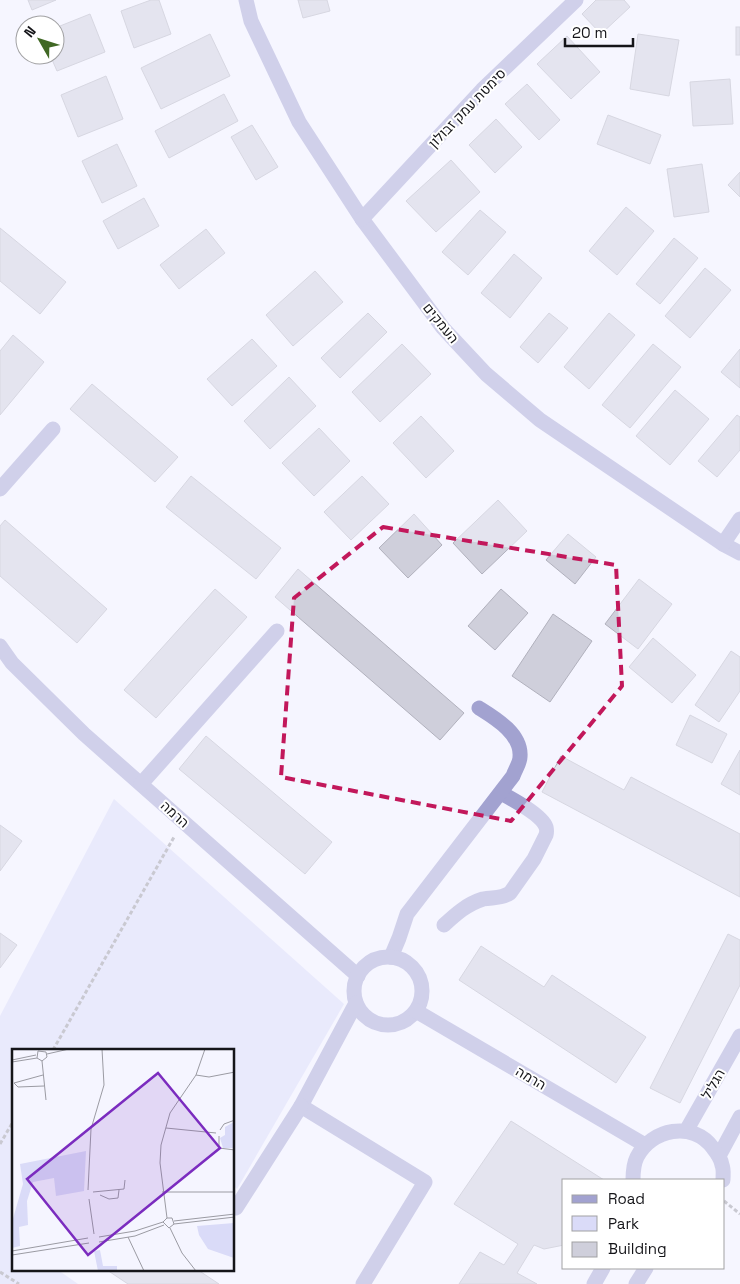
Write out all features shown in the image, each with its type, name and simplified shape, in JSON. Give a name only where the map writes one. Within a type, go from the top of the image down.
[{"type":"street","name":"העמקים","points":[[246,0],[252,21],[299,122],[362,219],[443,328],[486,374],[540,420],[740,554]]},
{"type":"street","name":"סימטת עמק זבולון","points":[[362,219],[482,90],[576,0]]},
{"type":"street","points":[[0,490],[53,429]]},
{"type":"street","points":[[723,544],[740,519]]},
{"type":"street","points":[[141,784],[277,631]]},
{"type":"street","name":"הרמה","points":[[0,646],[12,662],[84,734],[358,976]]},
{"type":"street","points":[[391,957],[407,914],[501,793],[513,776],[520,758],[519,744],[513,736],[502,724],[479,708]]},
{"type":"street","points":[[444,925],[459,910],[484,899],[504,897],[510,893],[534,859],[546,835],[545,824],[538,816],[501,793]]},
{"type":"street","points":[[391,957],[402,960],[415,970],[420,978],[422,992],[421,1002],[409,1019],[402,1023],[386,1026],[371,1021],[362,1013],[356,1003],[354,987],[358,976],[369,963],[379,958],[391,957]]},
{"type":"street","points":[[236,1208],[301,1106],[356,1003]]},
{"type":"street","name":"הרמה","points":[[416,1011],[645,1145]]},
{"type":"street","name":"הגליל","points":[[686,1131],[740,1036]]},
{"type":"street","points":[[301,1106],[425,1182],[363,1284]]},
{"type":"street","points":[[719,1156],[740,1117]]},
{"type":"street","points":[[633,1179],[637,1158],[645,1145],[656,1136],[670,1131],[686,1131],[696,1134],[710,1143],[723,1166],[723,1179]]},
{"type":"street","points":[[594,1284],[603,1269]]},
{"type":"street","points":[[636,1284],[645,1269]]},
{"type":"path","points":[[54,1049],[183,822]]},
{"type":"path","points":[[0,1144],[12,1123]]},
{"type":"path","points":[[725,1202],[740,1214]]},
{"type":"path","points":[[0,1272],[19,1284]]},
{"type":"highlighted area","points":[[383,527],[616,565],[622,686],[511,821],[281,777],[294,598]]},
{"type":"green space","points":[[114,799],[344,1004],[237,1189],[235,1187],[235,1049],[12,1049],[12,1272],[61,1272],[78,1284],[0,1284],[0,1016]]},
{"type":"building","points":[[28,0],[56,0],[32,10]]},
{"type":"building","points":[[151,0],[159,0],[171,34],[134,48],[121,11]]},
{"type":"building","points":[[298,0],[327,0],[330,11],[303,18]]},
{"type":"building","points":[[596,0],[624,0],[630,7],[601,34],[582,14]]},
{"type":"building","points":[[90,14],[105,52],[57,71],[54,65],[65,65],[65,24]]},
{"type":"building","points":[[736,27],[740,27],[740,55],[736,55]]},
{"type":"building","points":[[210,34],[230,76],[161,109],[141,68]]},
{"type":"building","points":[[638,34],[679,40],[669,96],[630,89]]},
{"type":"building","points":[[567,36],[600,72],[571,99],[537,64]]},
{"type":"building","points":[[106,76],[123,119],[78,137],[61,95]]},
{"type":"building","points":[[730,79],[733,124],[693,126],[690,82]]},
{"type":"building","points":[[527,84],[560,120],[539,140],[505,104]]},
{"type":"building","points":[[224,94],[238,121],[169,158],[155,131]]},
{"type":"building","points":[[608,115],[661,135],[650,164],[597,144]]},
{"type":"building","points":[[496,119],[522,147],[495,173],[469,145]]},
{"type":"building","points":[[252,125],[278,167],[256,180],[231,137]]},
{"type":"building","points":[[117,144],[137,186],[102,203],[82,161]]},
{"type":"building","points":[[451,160],[480,192],[436,232],[406,201]]},
{"type":"building","points":[[702,164],[709,212],[674,217],[667,169]]},
{"type":"building","points":[[740,172],[740,197],[728,185]]},
{"type":"building","points":[[144,198],[159,226],[118,249],[103,221]]},
{"type":"building","points":[[626,207],[654,231],[617,275],[589,251]]},
{"type":"building","points":[[480,210],[506,232],[468,275],[442,252]]},
{"type":"building","points":[[0,228],[66,282],[40,314],[0,281]]},
{"type":"building","points":[[206,229],[225,253],[179,289],[160,265]]},
{"type":"building","points":[[674,238],[698,258],[660,304],[636,284]]},
{"type":"building","points":[[514,254],[542,278],[510,318],[481,293]]},
{"type":"building","points":[[705,268],[731,290],[690,338],[665,316]]},
{"type":"building","points":[[315,271],[343,302],[293,346],[266,315]]},
{"type":"building","points":[[368,313],[387,332],[340,378],[321,358]]},
{"type":"building","points":[[549,313],[568,328],[538,363],[520,347]]},
{"type":"building","points":[[609,313],[635,335],[589,389],[564,367]]},
{"type":"building","points":[[13,335],[44,362],[0,415],[0,351]]},
{"type":"building","points":[[252,339],[277,366],[232,406],[207,379]]},
{"type":"building","points":[[402,344],[431,374],[380,422],[352,392]]},
{"type":"building","points":[[653,344],[681,367],[630,428],[602,405]]},
{"type":"building","points":[[740,349],[740,388],[721,372]]},
{"type":"building","points":[[289,377],[316,406],[270,449],[244,421]]},
{"type":"building","points":[[92,384],[178,457],[155,482],[70,409]]},
{"type":"building","points":[[675,390],[709,419],[670,465],[636,436]]},
{"type":"building","points":[[737,415],[740,417],[740,450],[717,477],[698,461]]},
{"type":"building","points":[[421,416],[454,451],[426,478],[393,443]]},
{"type":"building","points":[[319,428],[350,461],[314,496],[282,463]]},
{"type":"building","points":[[191,476],[281,548],[256,579],[166,507]]},
{"type":"building","points":[[362,476],[389,504],[351,540],[324,512]]},
{"type":"building","points":[[498,500],[527,531],[482,574],[453,543]]},
{"type":"building","points":[[414,514],[442,545],[408,578],[379,548]]},
{"type":"building","points":[[5,520],[107,609],[77,643],[0,576],[0,526]]},
{"type":"building","points":[[568,534],[596,557],[575,584],[546,560]]},
{"type":"building","points":[[298,569],[464,713],[440,740],[275,597]]},
{"type":"building","points":[[639,579],[672,604],[638,649],[605,624]]},
{"type":"building","points":[[215,589],[247,617],[156,718],[124,690]]},
{"type":"building","points":[[501,589],[528,613],[495,650],[468,626]]},
{"type":"building","points":[[553,614],[592,641],[550,702],[512,676]]},
{"type":"building","points":[[653,638],[696,675],[672,703],[629,667]]},
{"type":"building","points":[[731,651],[740,657],[740,691],[719,722],[695,705]]},
{"type":"building","points":[[690,715],[727,734],[712,763],[676,745]]},
{"type":"building","points":[[206,736],[332,842],[305,874],[179,769]]},
{"type":"building","points":[[740,750],[740,795],[721,784]]},
{"type":"building","points":[[561,756],[624,790],[631,777],[740,834],[740,897],[542,792]]},
{"type":"building","points":[[0,825],[22,841],[0,871]]},
{"type":"building","points":[[0,933],[17,945],[0,968]]},
{"type":"building","points":[[728,934],[740,940],[740,985],[680,1103],[650,1088]]},
{"type":"building","points":[[481,946],[544,987],[552,975],[646,1037],[616,1083],[459,980]]},
{"type":"building","points":[[511,1121],[602,1179],[562,1179],[562,1245],[544,1249],[534,1245],[517,1273],[537,1284],[459,1284],[480,1252],[504,1265],[518,1244],[454,1204]]},
{"type":"building","points":[[110,1272],[201,1272],[219,1284],[128,1284]]}]
